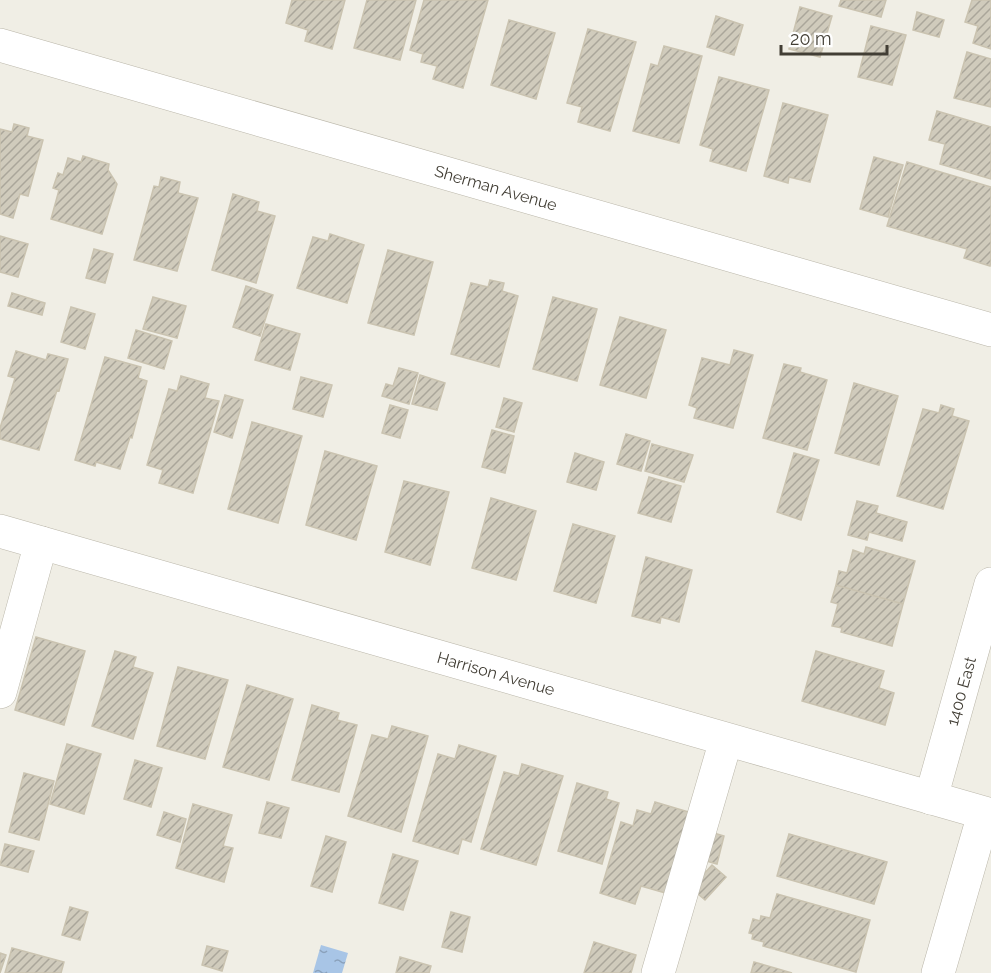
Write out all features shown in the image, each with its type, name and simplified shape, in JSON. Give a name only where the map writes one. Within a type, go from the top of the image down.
[{"type":"street","name":"Sherman Avenue","points":[[0,45],[991,330]]},
{"type":"street","name":"Harrison Avenue","points":[[0,531],[988,814]]},
{"type":"street","points":[[0,692],[41,543]]},
{"type":"street","name":"1400 East","points":[[931,798],[991,584]]},
{"type":"street","points":[[658,973],[726,740]]},
{"type":"street","points":[[938,973],[988,814]]},
{"type":"water","points":[[321,945],[348,953],[342,973],[313,973]]},
{"type":"building","points":[[292,0],[345,0],[332,49],[305,41],[308,30],[286,23]]},
{"type":"building","points":[[367,0],[416,0],[400,60],[354,48]]},
{"type":"building","points":[[424,0],[488,0],[463,88],[433,79],[437,66],[421,62],[423,54],[410,50]]},
{"type":"building","points":[[841,0],[886,0],[881,17],[839,6]]},
{"type":"building","points":[[972,0],[991,0],[991,49],[973,43],[978,26],[965,22]]},
{"type":"building","points":[[800,7],[832,16],[820,57],[789,49]]},
{"type":"building","points":[[917,12],[944,20],[939,37],[913,30]]},
{"type":"building","points":[[716,16],[743,25],[734,55],[707,47]]},
{"type":"building","points":[[509,20],[555,33],[536,99],[491,85]]},
{"type":"building","points":[[871,26],[906,35],[892,85],[858,77]]},
{"type":"building","points":[[588,29],[636,42],[610,131],[578,122],[582,107],[567,103]]},
{"type":"building","points":[[664,46],[702,56],[679,143],[633,131],[651,64],[658,66]]},
{"type":"building","points":[[967,52],[991,59],[991,107],[954,98]]},
{"type":"building","points":[[719,77],[769,90],[746,171],[710,161],[713,149],[700,145]]},
{"type":"building","points":[[783,103],[828,115],[810,182],[789,177],[788,183],[764,176]]},
{"type":"building","points":[[937,111],[991,127],[991,179],[940,164],[945,144],[929,140]]},
{"type":"building","points":[[14,124],[29,128],[27,136],[43,140],[28,196],[20,194],[13,218],[0,214],[0,129],[12,132]]},
{"type":"building","points":[[83,156],[109,164],[108,170],[117,184],[102,234],[51,219],[59,190],[53,188],[58,173],[63,175],[68,158],[81,162]]},
{"type":"building","points":[[874,157],[903,165],[888,217],[860,209]]},
{"type":"building","points":[[907,162],[991,187],[990,266],[964,258],[967,249],[887,226]]},
{"type":"building","points":[[161,177],[180,182],[178,193],[198,198],[177,271],[134,260],[154,186],[159,187]]},
{"type":"building","points":[[233,194],[259,202],[257,211],[275,216],[256,283],[212,270]]},
{"type":"building","points":[[330,234],[364,245],[347,303],[297,288],[313,237],[328,241]]},
{"type":"building","points":[[0,236],[28,244],[18,277],[0,272]]},
{"type":"building","points":[[94,249],[113,254],[105,283],[86,278]]},
{"type":"building","points":[[388,250],[433,262],[414,335],[368,323]]},
{"type":"building","points":[[490,280],[504,283],[502,291],[518,296],[499,367],[451,354],[471,283],[488,287]]},
{"type":"building","points":[[246,286],[273,295],[260,336],[233,327]]},
{"type":"building","points":[[12,293],[45,303],[42,315],[8,306]]},
{"type":"building","points":[[153,297],[186,306],[177,338],[143,329]]},
{"type":"building","points":[[553,297],[597,309],[577,381],[533,369]]},
{"type":"building","points":[[71,307],[95,314],[85,349],[61,342]]},
{"type":"building","points":[[620,317],[666,330],[646,398],[600,385]]},
{"type":"building","points":[[266,324],[300,334],[290,370],[255,360]]},
{"type":"building","points":[[136,330],[172,341],[164,369],[128,358]]},
{"type":"building","points":[[734,350],[753,355],[733,428],[694,418],[697,408],[689,405],[702,358],[730,365]]},
{"type":"building","points":[[16,351],[46,360],[48,354],[68,359],[39,450],[0,439],[0,428],[15,378],[8,376]]},
{"type":"building","points":[[105,357],[141,367],[138,378],[147,381],[132,438],[130,437],[120,469],[96,462],[95,466],[75,460]]},
{"type":"building","points":[[784,364],[801,368],[800,372],[827,380],[807,450],[763,438]]},
{"type":"building","points":[[399,368],[418,373],[409,404],[382,396],[386,384],[393,386]]},
{"type":"building","points":[[420,375],[445,383],[437,410],[412,404]]},
{"type":"building","points":[[181,376],[209,384],[205,398],[219,401],[193,493],[159,483],[163,470],[147,465],[169,389],[177,391]]},
{"type":"building","points":[[301,377],[332,385],[323,417],[293,409]]},
{"type":"building","points":[[854,383],[898,396],[879,465],[835,453]]},
{"type":"building","points":[[225,395],[243,400],[232,438],[214,432]]},
{"type":"building","points":[[504,398],[522,403],[514,432],[496,427]]},
{"type":"building","points":[[390,405],[408,410],[400,438],[382,433]]},
{"type":"building","points":[[941,405],[954,409],[952,416],[969,421],[943,509],[897,496],[923,409],[939,413]]},
{"type":"building","points":[[252,422],[302,436],[278,523],[228,509]]},
{"type":"building","points":[[492,430],[514,436],[505,473],[482,467]]},
{"type":"building","points":[[626,434],[650,441],[641,471],[617,464]]},
{"type":"building","points":[[652,444],[693,455],[684,482],[645,471]]},
{"type":"building","points":[[325,451],[377,466],[356,540],[306,525]]},
{"type":"building","points":[[575,453],[604,462],[596,490],[567,482]]},
{"type":"building","points":[[794,453],[819,460],[801,520],[777,512]]},
{"type":"building","points":[[649,477],[681,486],[671,522],[638,513]]},
{"type":"building","points":[[404,481],[449,492],[430,565],[385,552]]},
{"type":"building","points":[[491,498],[536,511],[516,580],[472,568]]},
{"type":"building","points":[[857,501],[878,506],[876,513],[907,522],[902,541],[869,532],[867,540],[848,535]]},
{"type":"building","points":[[573,524],[615,536],[596,603],[554,591]]},
{"type":"building","points":[[866,547],[915,561],[903,604],[836,585],[839,571],[847,573],[853,550],[864,554]]},
{"type":"building","points":[[646,557],[692,570],[679,622],[661,617],[660,623],[632,616]]},
{"type":"building","points":[[836,585],[903,604],[892,646],[841,632],[842,628],[832,626],[838,604],[831,602]]},
{"type":"building","points":[[36,637],[85,651],[64,725],[15,710]]},
{"type":"building","points":[[115,651],[136,657],[133,667],[153,673],[133,739],[92,726]]},
{"type":"building","points":[[816,651],[884,671],[879,688],[894,693],[885,725],[802,701]]},
{"type":"building","points":[[178,667],[228,680],[205,759],[157,746]]},
{"type":"building","points":[[247,685],[293,699],[269,780],[223,767]]},
{"type":"building","points":[[312,705],[339,713],[337,720],[357,725],[339,792],[292,780]]},
{"type":"building","points":[[392,726],[428,736],[401,832],[348,816],[372,735],[388,739]]},
{"type":"building","points":[[67,744],[101,754],[84,814],[50,804]]},
{"type":"building","points":[[459,745],[496,756],[471,842],[462,839],[458,854],[413,841],[438,754],[455,759]]},
{"type":"building","points":[[135,760],[162,768],[151,807],[124,799]]},
{"type":"building","points":[[522,764],[563,776],[536,865],[481,849],[504,772],[519,776]]},
{"type":"building","points":[[24,773],[54,781],[39,840],[9,832]]},
{"type":"building","points":[[577,783],[608,792],[606,799],[619,803],[602,864],[558,851]]},
{"type":"building","points":[[267,802],[289,808],[281,838],[259,833]]},
{"type":"building","points":[[655,802],[692,813],[669,894],[641,886],[635,904],[600,893],[621,822],[633,826],[637,810],[651,814]]},
{"type":"building","points":[[193,804],[232,815],[223,846],[233,848],[224,882],[176,868]]},
{"type":"building","points":[[164,812],[186,819],[180,842],[157,835]]},
{"type":"building","points":[[707,831],[724,836],[717,864],[699,859]]},
{"type":"building","points":[[789,834],[887,862],[874,904],[777,876]]},
{"type":"building","points":[[326,836],[346,842],[332,892],[311,886]]},
{"type":"building","points":[[5,844],[34,851],[28,872],[0,865]]},
{"type":"building","points":[[393,854],[418,861],[403,910],[379,903]]},
{"type":"building","points":[[712,865],[726,877],[705,900],[691,888]]},
{"type":"building","points":[[777,894],[870,920],[856,972],[763,946],[764,942],[752,939],[753,934],[749,933],[753,919],[760,921],[761,916],[770,918]]},
{"type":"building","points":[[70,907],[88,912],[80,940],[62,935]]},
{"type":"building","points":[[451,912],[470,917],[462,952],[442,947]]},
{"type":"building","points":[[594,942],[636,955],[631,973],[584,973]]},
{"type":"building","points":[[207,946],[228,951],[222,971],[202,965]]},
{"type":"building","points":[[12,948],[64,962],[61,973],[5,973]]},
{"type":"building","points":[[0,953],[6,955],[0,973]]},
{"type":"building","points":[[400,957],[431,966],[429,973],[396,973]]},
{"type":"building","points":[[754,962],[792,973],[751,973]]}]
